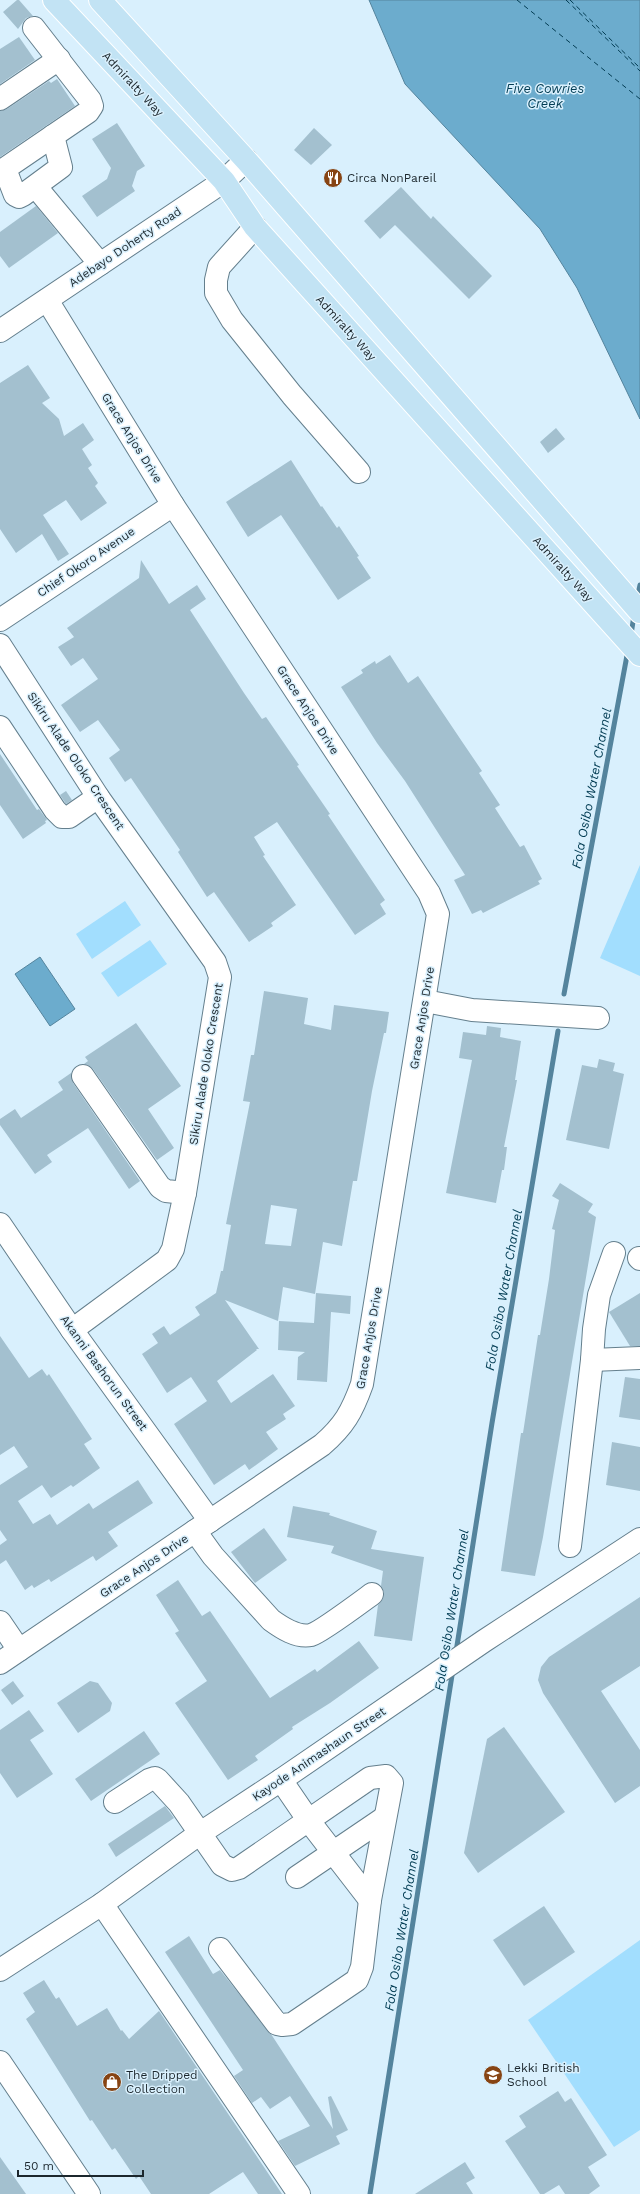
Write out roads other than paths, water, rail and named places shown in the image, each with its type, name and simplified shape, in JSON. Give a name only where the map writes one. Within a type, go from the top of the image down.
[{"type":"main road","name":"Admiralty Way","points":[[54,0],[224,181],[255,227],[640,655]]},
{"type":"main road","points":[[100,0],[246,160],[640,612]]},
{"type":"street","points":[[34,28],[90,100],[92,106],[88,112],[53,136],[2,171],[15,195],[19,197],[36,187],[61,167],[53,136]]},
{"type":"street","points":[[0,99],[59,60]]},
{"type":"street","name":"Adebayo Doherty Road","points":[[0,331],[224,181],[246,160]]},
{"type":"street","points":[[36,187],[100,264]]},
{"type":"street","points":[[255,227],[219,267],[216,280],[216,293],[237,326],[358,472]]},
{"type":"street","name":"Grace Anjos Drive","points":[[0,1663],[322,1445],[341,1428],[354,1408],[362,1384],[438,914],[429,892],[173,505],[47,300]]},
{"type":"street","name":"Chief Okoro Avenue","points":[[0,620],[173,505]]},
{"type":"street","name":"Sikiru Alade Oloko Crescent","points":[[0,645],[98,797],[215,962],[220,977],[185,1193],[173,1248],[167,1260],[72,1330]]},
{"type":"street","points":[[0,727],[55,810],[62,817],[70,817],[98,797]]},
{"type":"street","points":[[425,1001],[472,1010],[598,1018]]},
{"type":"street","points":[[84,1076],[160,1187],[166,1191],[185,1193]]},
{"type":"street","name":"Akanni Bashorun Street","points":[[0,1224],[203,1526],[213,1556],[272,1620],[282,1628],[297,1634],[312,1635],[372,1594]]},
{"type":"street","points":[[570,1546],[599,1295],[614,1253]]},
{"type":"street","points":[[592,1360],[640,1358]]},
{"type":"street","name":"Kayode Animashaun Street","points":[[0,1970],[102,1904],[199,1834],[281,1780],[484,1641],[638,1546]]},
{"type":"street","points":[[0,1622],[19,1650]]},
{"type":"street","points":[[115,1802],[149,1780],[155,1778],[179,1804],[222,1865],[232,1870],[239,1868],[263,1853],[370,1778],[386,1776],[392,1782],[384,1818],[370,1900],[362,1967],[357,1980],[292,2024],[277,2024],[220,1949]]},
{"type":"street","points":[[281,1780],[309,1821],[370,1900]]},
{"type":"street","points":[[297,1877],[384,1818]]},
{"type":"street","points":[[102,1904],[299,2194]]},
{"type":"street","points":[[0,2062],[89,2194]]},
{"type":"water","name":"Five Cowries Creek","points":[[369,0],[640,0],[640,419],[577,288],[540,229],[405,84]]},
{"type":"water","points":[[40,957],[75,1009],[50,1026],[15,974]]},
{"type":"waterway","name":"Fola Osibo Water Channel","points":[[637,599],[640,585]]},
{"type":"waterway","name":"Fola Osibo Water Channel","points":[[631,635],[634,615]]},
{"type":"waterway","name":"Fola Osibo Water Channel","points":[[564,994],[628,650]]},
{"type":"waterway","name":"Fola Osibo Water Channel","points":[[456,1652],[492,1423],[558,1031]]},
{"type":"waterway","name":"Fola Osibo Water Channel","points":[[370,2194],[453,1669]]},
{"type":"place","name":"Circa NonPareil","points":[[333,178]]},
{"type":"place","name":"Lekki British School","points":[[493,2075]]},
{"type":"place","name":"The Dripped Collection","points":[[112,2082]]}]
